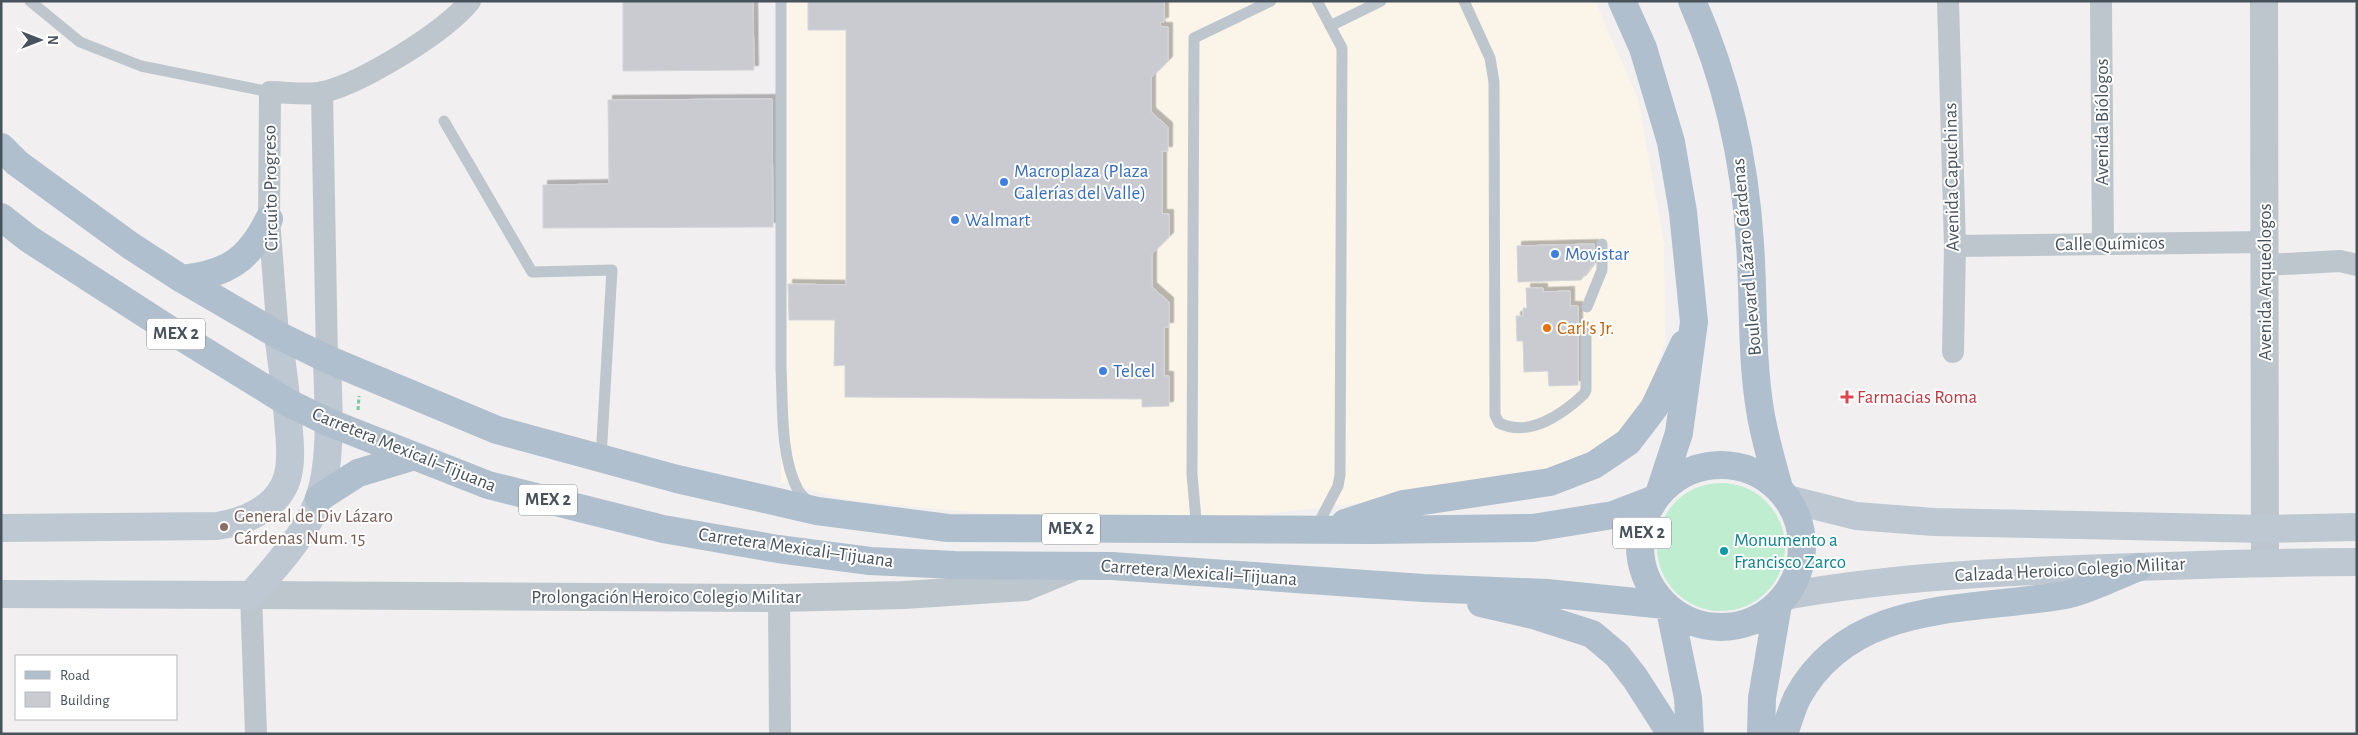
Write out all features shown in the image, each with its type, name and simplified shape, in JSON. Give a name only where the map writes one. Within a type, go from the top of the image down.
[{"type":"main road","points":[[1622,1],[1643,48],[1671,142],[1683,212],[1694,322],[1679,433],[1656,496]]},
{"type":"main road","name":"Boulevard Lázaro Cárdenas","points":[[1692,1],[1708,37],[1738,144],[1750,242],[1754,344],[1760,411],[1783,493]]},
{"type":"main road","name":"Carretera Mexicali–Tijuana","points":[[1,147],[17,163],[131,246],[182,279],[278,335],[327,359],[497,430],[677,479],[817,511],[948,528],[1197,531],[1534,528],[1613,514],[1656,496]]},
{"type":"main road","name":"Carretera Mexicali–Tijuana","points":[[1,217],[30,239],[159,323],[287,402],[328,422],[411,457],[497,488],[663,529],[778,549],[879,561],[956,565],[1112,566],[1423,588]]},
{"type":"main road","points":[[182,279],[204,276],[227,269],[244,257],[259,240],[269,219]]},
{"type":"main road","points":[[1321,530],[1403,504],[1550,482],[1594,464],[1628,442],[1654,408],[1694,322]]},
{"type":"main road","points":[[1,528],[217,526],[235,523],[256,514],[272,504],[283,487],[289,469],[287,402],[278,335]]},
{"type":"main road","points":[[1,594],[251,595],[279,564],[306,526],[319,498],[326,462],[328,422],[327,359]]},
{"type":"main road","points":[[319,498],[358,473],[411,457]]},
{"type":"main road","name":"MEX 2","points":[[1761,734],[1762,698],[1782,600],[1798,572],[1802,558],[1802,537],[1798,517],[1783,493],[1763,476],[1746,468],[1727,464],[1708,465],[1689,471],[1656,496],[1643,522],[1640,545],[1642,567],[1651,588],[1668,607],[1695,623],[1717,628],[1739,626],[1760,618],[1782,600]]},
{"type":"main road","name":"Calzada Heroico Colegio Militar","points":[[1783,493],[1856,516],[1934,522],[2265,529],[2357,527]]},
{"type":"main road","points":[[1112,566],[1189,553],[1196,542],[1197,531]]},
{"type":"main road","name":"Calzada Heroico Colegio Militar","points":[[1782,600],[1844,586],[1923,577],[2265,562],[2357,562]]},
{"type":"main road","points":[[1784,734],[1798,698],[1823,662],[1860,633],[1908,615],[2067,595],[2140,567]]},
{"type":"main road","points":[[1423,588],[1547,593],[1668,607],[1688,698],[1690,734]]},
{"type":"main road","name":"MEX 2","points":[[1423,588],[1533,615],[1592,634],[1617,655],[1635,678],[1671,734]]},
{"type":"street","points":[[270,92],[322,92],[359,79],[416,46],[470,1]]},
{"type":"street","name":"Avenida Capuchinas","points":[[1948,1],[1955,246],[1953,352]]},
{"type":"street","name":"Avenida Biólogos","points":[[2102,1],[2103,244]]},
{"type":"street","name":"Avenida Arqueólogos","points":[[2264,1],[2266,254],[2265,562]]},
{"type":"street","name":"Circuito Progreso","points":[[270,92],[269,219],[278,335]]},
{"type":"street","points":[[322,92],[327,359]]},
{"type":"street","name":"Calle Químicos","points":[[1955,246],[2103,244],[2266,254],[2340,261],[2357,265]]},
{"type":"street","name":"Prolongación Heroico Colegio Militar","points":[[251,595],[779,598],[904,595],[1025,587],[1076,566]]},
{"type":"street","points":[[251,595],[256,734]]},
{"type":"street","points":[[779,598],[780,734]]},
{"type":"lane","points":[[30,1],[80,42],[133,62],[270,92]]},
{"type":"lane","points":[[781,1],[781,368],[783,420],[789,464],[798,490],[817,511]]},
{"type":"lane","points":[[1197,531],[1192,498],[1194,38],[1271,1]]},
{"type":"lane","points":[[1317,1],[1342,48],[1340,460],[1338,486],[1321,530]]},
{"type":"lane","points":[[1330,26],[1381,1]]},
{"type":"lane","points":[[1464,1],[1490,58],[1494,82],[1496,415],[1499,423],[1506,426],[1519,427],[1538,424],[1554,418],[1584,394],[1586,390],[1586,333]]},
{"type":"lane","points":[[444,121],[532,272],[612,270],[601,458]]},
{"type":"lane","points":[[1587,307],[1602,270],[1602,244]]},
{"type":"path","points":[[356,434],[361,373]]},
{"type":"shaded area","points":[[779,1],[1595,1],[1638,99],[1664,242],[1665,342],[1645,404],[1606,446],[1555,468],[1360,503],[1256,515],[1011,516],[848,500],[781,482]]},
{"type":"green space","points":[[1721,483],[1746,488],[1766,502],[1780,522],[1785,547],[1780,572],[1766,592],[1746,606],[1721,611],[1696,606],[1676,592],[1662,572],[1657,547],[1662,522],[1676,502],[1696,488]]},
{"type":"building","points":[[623,1],[753,1],[754,70],[623,71]]},
{"type":"building","name":"Macroplaza (Plaza Galerías del Valle)","points":[[808,1],[1164,1],[1164,22],[1160,22],[1161,27],[1168,27],[1168,61],[1151,78],[1151,112],[1168,127],[1168,151],[1162,151],[1162,214],[1169,214],[1169,237],[1152,254],[1152,287],[1169,302],[1169,327],[1164,327],[1164,376],[1169,376],[1169,406],[1142,407],[1142,399],[845,397],[845,365],[834,366],[835,320],[789,320],[788,284],[846,285],[846,30],[808,30]]},
{"type":"building","points":[[772,99],[773,227],[543,228],[543,185],[609,184],[608,100]]},
{"type":"building","name":"Movistar","points":[[1594,244],[1594,263],[1581,280],[1518,282],[1517,246]]},
{"type":"building","name":"Carl's Jr.","points":[[1526,288],[1543,288],[1543,292],[1570,291],[1570,306],[1578,306],[1578,385],[1549,386],[1548,371],[1524,372],[1523,341],[1517,341],[1516,316],[1523,316],[1523,308],[1527,308]]},
{"type":"place","name":"Macroplaza (Plaza Galerías del Valle)","points":[[1004,182]]},
{"type":"place","name":"Walmart","points":[[955,220]]},
{"type":"place","name":"Movistar","points":[[1555,254]]},
{"type":"place","name":"Carl's Jr.","points":[[1547,328]]},
{"type":"place","name":"Telcel","points":[[1103,371]]},
{"type":"place","name":"Farmacias Roma","points":[[1847,397]]},
{"type":"place","name":"General de Div Lázaro Cárdenas Num. 15","points":[[224,527]]},
{"type":"place","name":"Monumento a Francisco Zarco","points":[[1724,551]]}]
